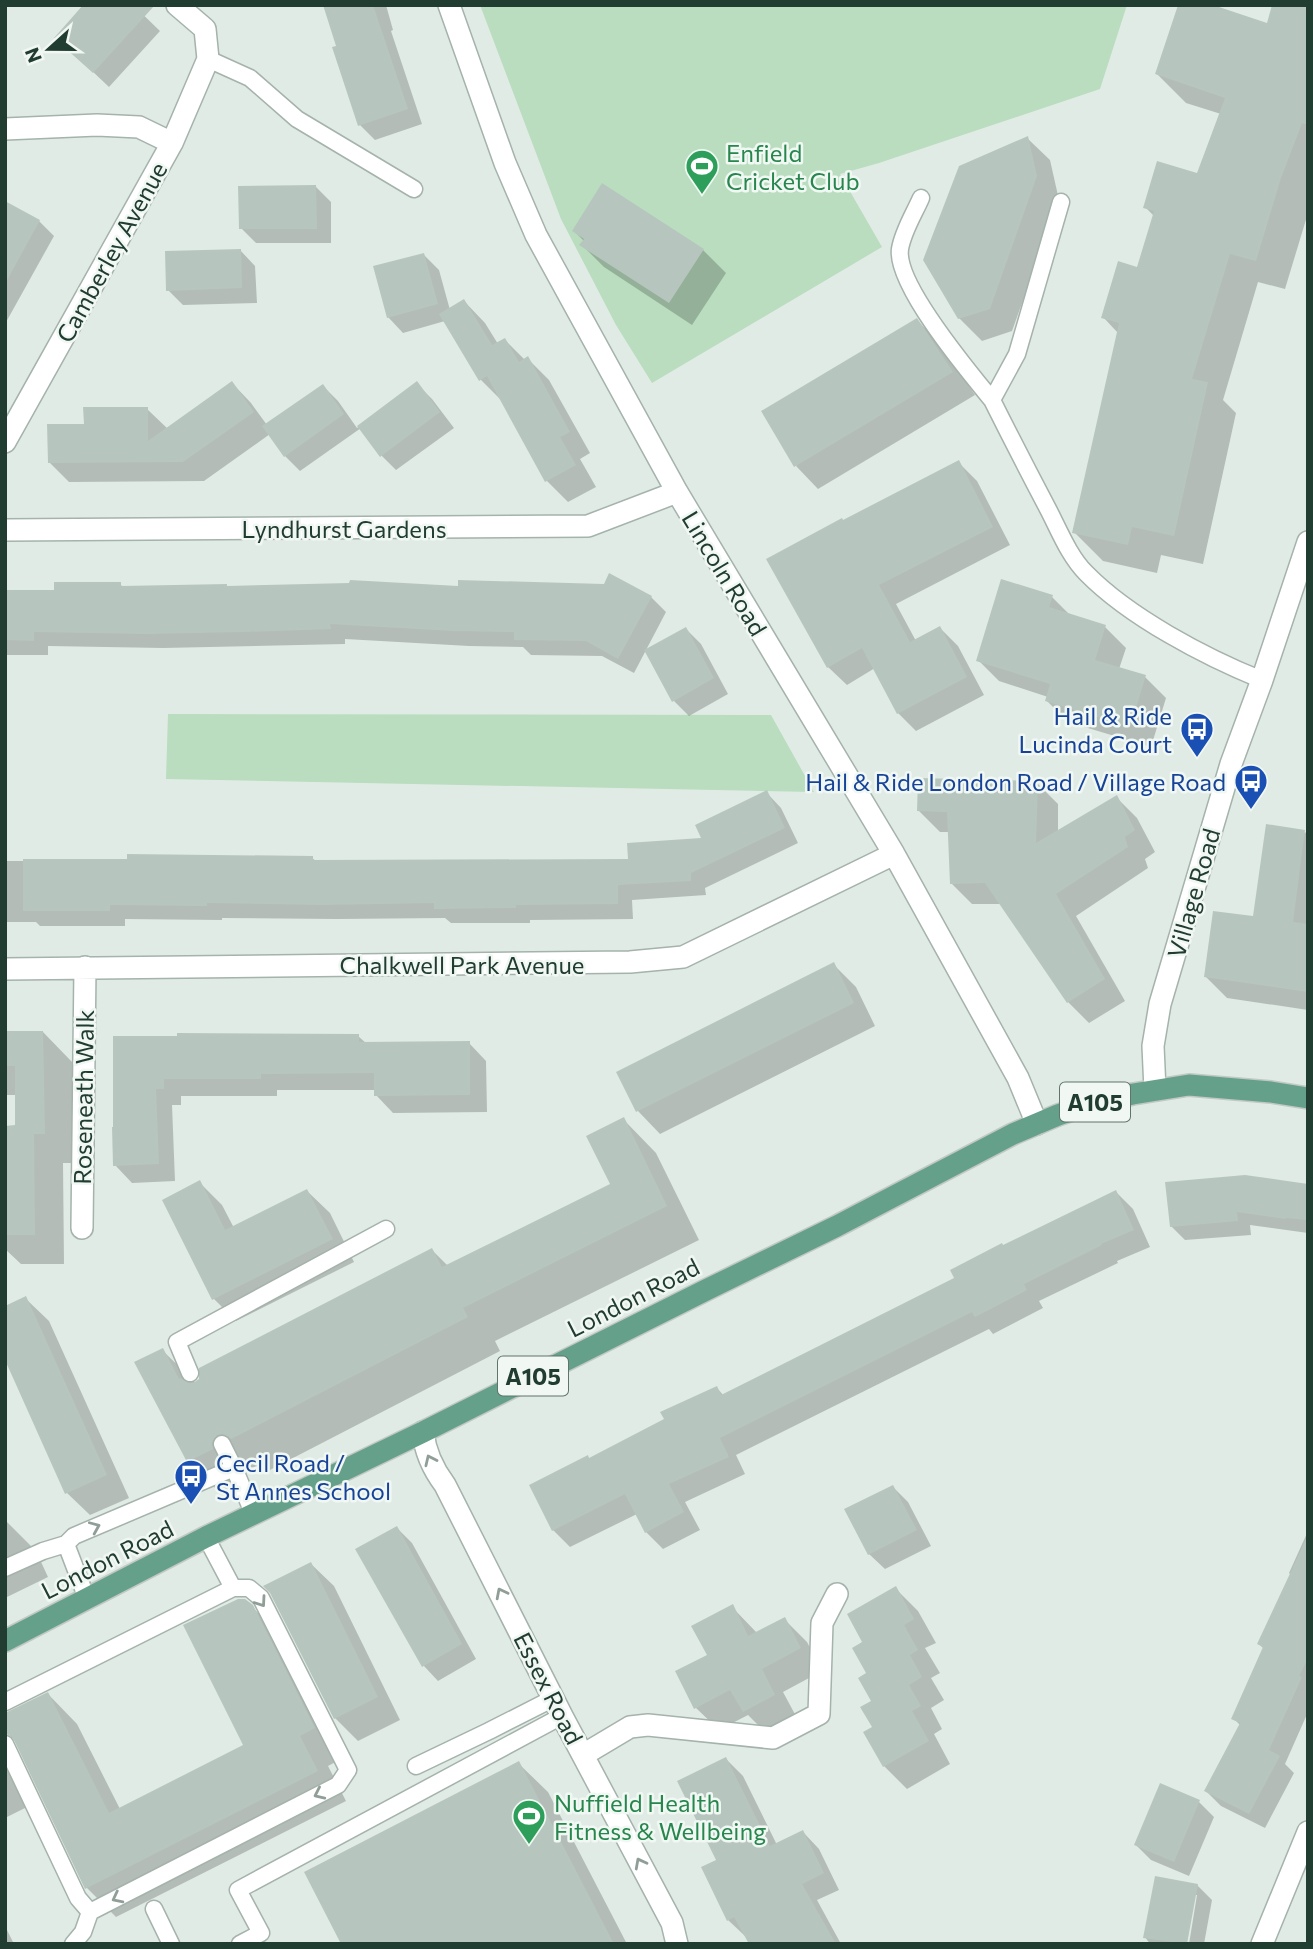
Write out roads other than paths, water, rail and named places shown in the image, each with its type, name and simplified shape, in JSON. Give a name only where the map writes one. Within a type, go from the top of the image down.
[{"type":"main road","name":"London Road","points":[[5,1641],[206,1537],[837,1226],[1037,1124],[1096,1102],[1197,1085],[1308,1098]]},
{"type":"street","points":[[177,5],[205,29],[208,59]]},
{"type":"street","name":"Lincoln Road","points":[[449,5],[505,163],[536,235],[677,492],[894,854],[1018,1078],[1037,1124]]},
{"type":"street","name":"Camberley Avenue","points":[[5,442],[172,143],[208,59]]},
{"type":"street","points":[[5,129],[97,125],[139,127],[172,143]]},
{"type":"street","name":"Lyndhurst Gardens","points":[[5,530],[588,526],[677,492]]},
{"type":"street","name":"Village Road","points":[[1155,1090],[1153,1046],[1160,1004],[1231,764],[1308,542]]},
{"type":"street","name":"Chalkwell Park Avenue","points":[[5,968],[630,962],[683,957],[894,854]]},
{"type":"street","name":"Roseneath Walk","points":[[82,1227],[85,967]]},
{"type":"street","name":"Essex Road","points":[[422,1432],[424,1447],[430,1460],[672,1923],[677,1944]]},
{"type":"street","points":[[583,1755],[630,1727],[648,1725],[773,1738],[819,1714],[822,1623],[837,1594]]},
{"type":"street","points":[[1262,1944],[1308,1832]]},
{"type":"lane","points":[[208,59],[250,78],[297,119],[414,189]]},
{"type":"lane","points":[[921,198],[900,250],[907,282],[957,359],[992,400],[1066,544],[1084,572],[1114,597],[1154,624],[1221,663],[1262,680]]},
{"type":"lane","points":[[992,400],[1017,354],[1061,202]]},
{"type":"lane","points":[[190,1373],[177,1342],[386,1229]]},
{"type":"lane","points":[[222,1444],[254,1515]]},
{"type":"lane","points":[[5,1568],[66,1544],[74,1536],[234,1468]]},
{"type":"lane","points":[[206,1537],[233,1588]]},
{"type":"lane","points":[[66,1544],[87,1599]]},
{"type":"lane","points":[[5,1702],[233,1588],[249,1588],[261,1598],[348,1770],[338,1785],[90,1912],[83,1931],[73,1944]]},
{"type":"lane","points":[[416,1766],[489,1731],[558,1707]]},
{"type":"lane","points":[[240,1944],[261,1933],[238,1890],[558,1707]]},
{"type":"lane","points":[[5,1744],[78,1898],[90,1912]]},
{"type":"lane","points":[[154,1909],[171,1944]]},
{"type":"place","name":"Enfield Cricket Club","points":[[702,196]]},
{"type":"place","name":"Hail & Ride Lucinda Court","points":[[1197,759]]},
{"type":"place","name":"Hail & Ride London Road / Village Road","points":[[1251,811]]},
{"type":"place","name":"Cecil Road / St Annes School","points":[[191,1506]]},
{"type":"place","name":"Nuffield Health Fitness & Wellbeing","points":[[529,1846]]}]
